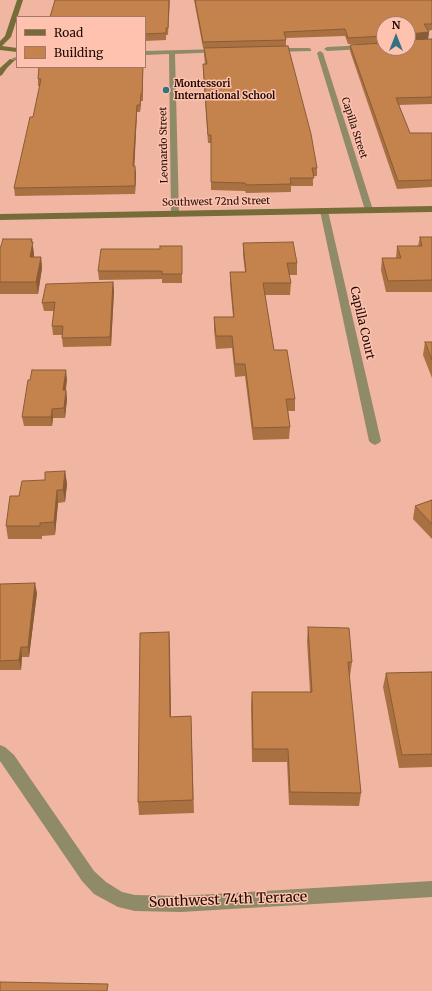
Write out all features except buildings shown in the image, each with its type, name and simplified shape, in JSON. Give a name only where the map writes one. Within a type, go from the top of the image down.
[{"type":"main road","points":[[0,45],[8,37],[20,0]]},
{"type":"main road","points":[[8,37],[16,50]]},
{"type":"main road","points":[[0,48],[16,50]]},
{"type":"main road","points":[[0,61],[15,59]]},
{"type":"main road","points":[[0,74],[4,67],[15,59]]},
{"type":"main road","name":"Southwest 72nd Street","points":[[0,217],[432,208]]},
{"type":"street","points":[[309,50],[310,48],[318,46],[327,49],[376,46]]},
{"type":"street","points":[[263,50],[309,50],[320,53],[327,52],[327,49]]},
{"type":"street","points":[[146,53],[225,51]]},
{"type":"street","name":"Leonardo Street","points":[[172,52],[175,214]]},
{"type":"street","name":"Capilla Street","points":[[320,53],[369,210]]},
{"type":"street","name":"Capilla Court","points":[[324,211],[375,441]]},
{"type":"street","name":"Southwest 74th Terrace","points":[[0,752],[9,760],[88,876],[100,888],[118,899],[142,903],[181,904],[432,889]]},
{"type":"place","name":"Montessori International School","points":[[166,90]]}]
